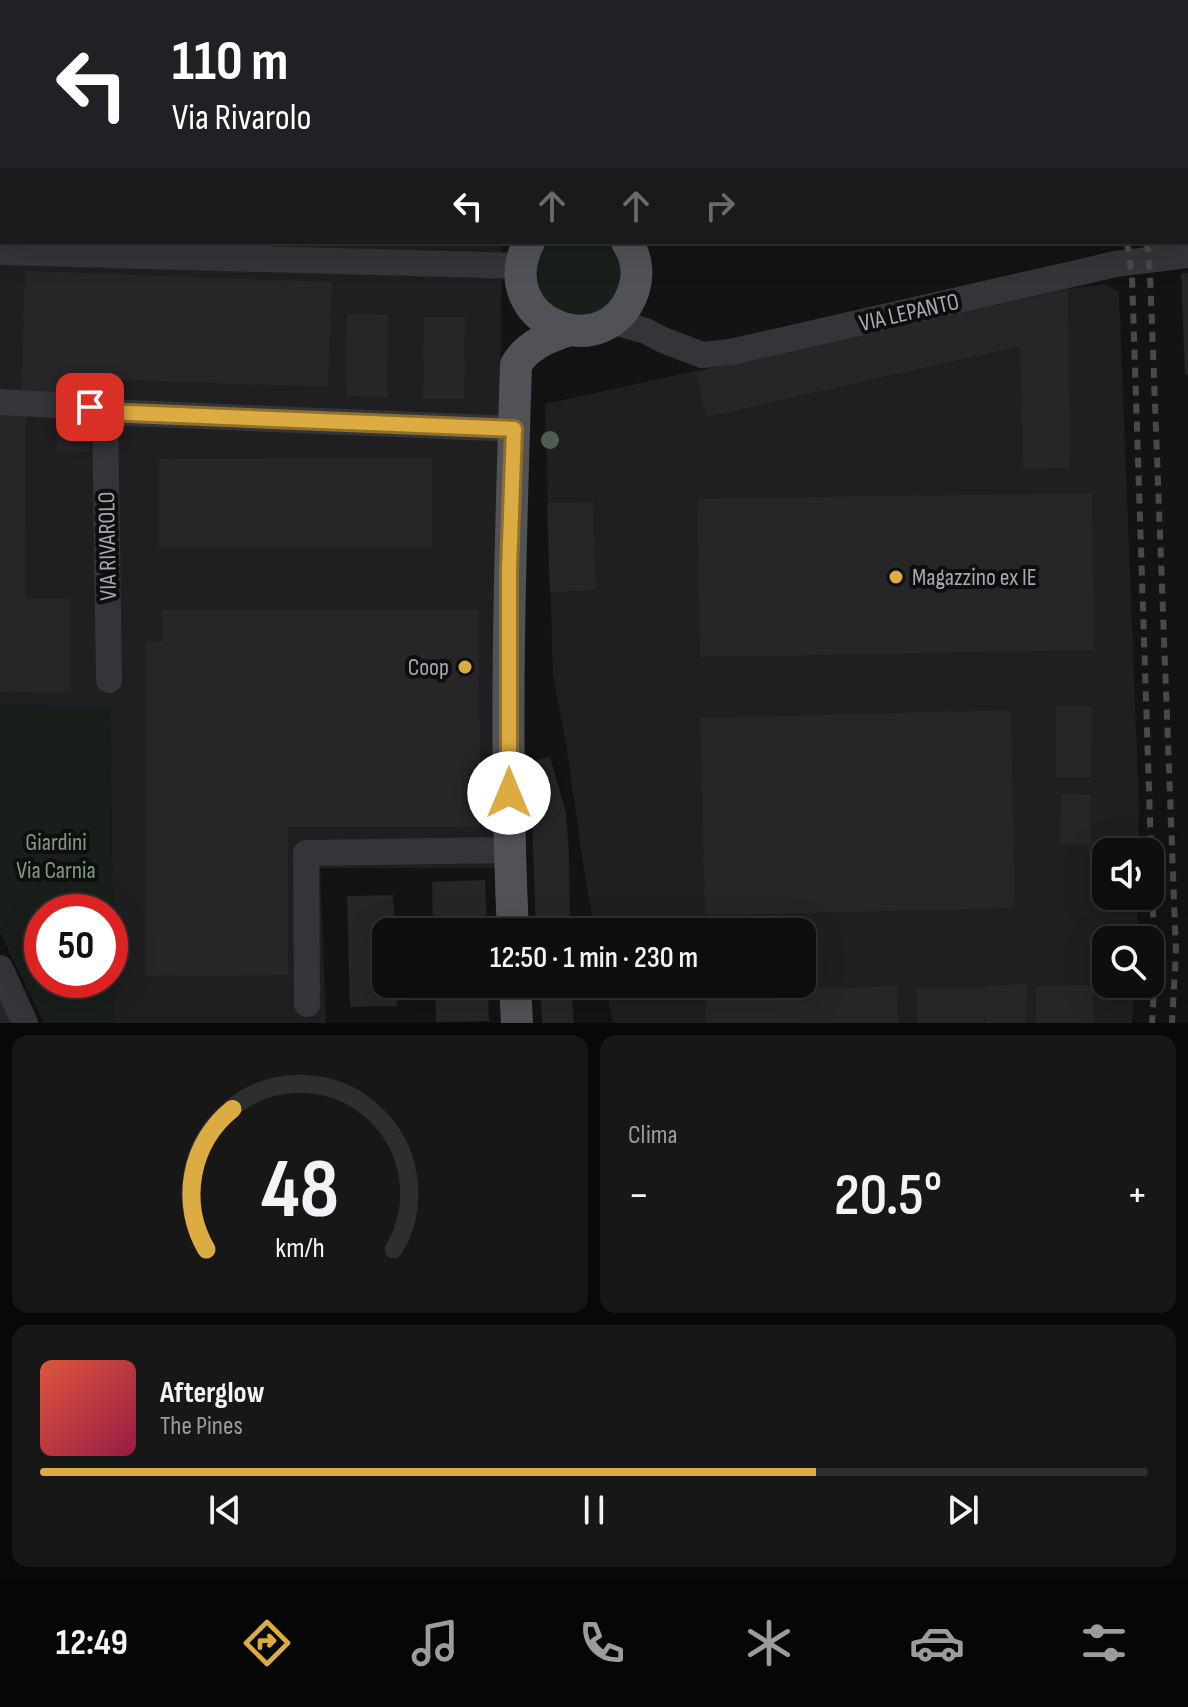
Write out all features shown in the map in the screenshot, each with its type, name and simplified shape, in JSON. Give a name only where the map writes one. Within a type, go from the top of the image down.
[{"type":"main road","points":[[525,254],[520,279],[529,304],[540,317],[553,325],[584,331],[611,321],[623,311],[631,298],[636,282],[636,266],[628,244]]},
{"type":"main road","points":[[512,918],[508,617],[516,365],[529,317],[529,304]]},
{"type":"main road","points":[[519,359],[547,337],[569,330]]},
{"type":"main road","points":[[516,998],[517,1023]]},
{"type":"street","points":[[0,252],[525,254]]},
{"type":"street","name":"VIA LEPANTO","points":[[674,345],[702,355],[731,352],[1116,264],[1175,256]]},
{"type":"street","points":[[636,282],[643,304],[674,345]]},
{"type":"street","points":[[611,321],[646,331],[674,345]]},
{"type":"street","points":[[0,402],[90,407],[105,412],[514,429]]},
{"type":"street","name":"VIA RIVAROLO","points":[[105,412],[109,680]]},
{"type":"street","points":[[307,1004],[306,853],[509,850]]},
{"type":"street","points":[[0,968],[25,1023]]},
{"type":"shaded area","points":[[0,244],[502,244],[495,868],[320,868],[326,1023],[114,1023],[114,998],[128,998],[128,894],[112,894],[110,708],[0,706]]},
{"type":"shaded area","points":[[1105,284],[1119,292],[1138,838],[1092,838],[1092,910],[1138,910],[1137,926],[1092,926],[1092,998],[1134,998],[1132,1023],[613,1023],[608,998],[816,998],[816,918],[592,918],[553,676],[545,404],[1068,289]]},
{"type":"green space","points":[[536,244],[623,245],[617,308],[567,324],[526,275]]},
{"type":"green space","name":"Giardini Via Carnia","points":[[0,706],[110,708],[112,894],[24,894],[24,982],[0,932]]},
{"type":"green space","name":"Giardini Via Carnia","points":[[32,998],[114,998],[114,1023],[44,1023]]},
{"type":"building","points":[[25,271],[332,282],[328,387],[73,378],[72,397],[21,396]]},
{"type":"building","points":[[1181,273],[1188,273],[1188,374],[1185,374]]},
{"type":"building","points":[[1068,289],[1070,468],[1023,469],[1020,346],[706,417],[696,372]]},
{"type":"building","points":[[347,314],[388,315],[387,397],[346,396]]},
{"type":"building","points":[[424,317],[465,317],[464,399],[423,399]]},
{"type":"building","points":[[0,411],[26,411],[25,599],[71,599],[71,693],[0,692]]},
{"type":"building","points":[[90,418],[90,452],[57,453],[56,419]]},
{"type":"building","points":[[432,458],[432,548],[159,548],[159,459]]},
{"type":"building","name":"Magazzino ex IE","points":[[1092,493],[1094,650],[700,657],[697,499]]},
{"type":"building","points":[[593,502],[596,590],[550,592],[547,503]]},
{"type":"building","points":[[162,610],[479,610],[480,827],[288,827],[288,975],[145,976],[145,643],[162,642]]},
{"type":"building","points":[[1056,706],[1092,706],[1091,777],[1056,777]]},
{"type":"building","points":[[1011,710],[1015,908],[705,915],[700,718]]},
{"type":"building","points":[[550,757],[566,813],[570,918],[536,918],[528,761]]},
{"type":"building","points":[[1061,794],[1091,795],[1090,844],[1060,844]]},
{"type":"building","points":[[485,880],[486,918],[433,918],[432,882]]},
{"type":"building","points":[[393,895],[394,918],[372,918],[372,998],[397,998],[397,1006],[350,1007],[347,896]]},
{"type":"building","points":[[1026,984],[1027,1023],[985,1023],[985,1002],[984,1023],[917,1023],[917,988],[985,988]]},
{"type":"building","points":[[1092,985],[1093,1023],[1036,1023],[1036,986]]},
{"type":"building","points":[[897,986],[898,1023],[706,1023],[705,998],[816,998],[816,989]]},
{"type":"building","points":[[0,994],[14,1023],[0,1023]]},
{"type":"building","points":[[435,998],[488,998],[489,1021],[436,1022]]},
{"type":"building","points":[[541,998],[572,998],[574,1023],[542,1023]]},
{"type":"railway","points":[[1127,244],[1132,277],[1155,971],[1152,1023]]},
{"type":"railway","points":[[1147,244],[1176,952],[1172,1023]]},
{"type":"place","name":"Magazzino ex IE","points":[[896,577]]},
{"type":"place","name":"Coop","points":[[465,667]]},
{"type":"route","points":[[90,407],[105,412],[514,429],[509,571],[509,793]]}]
